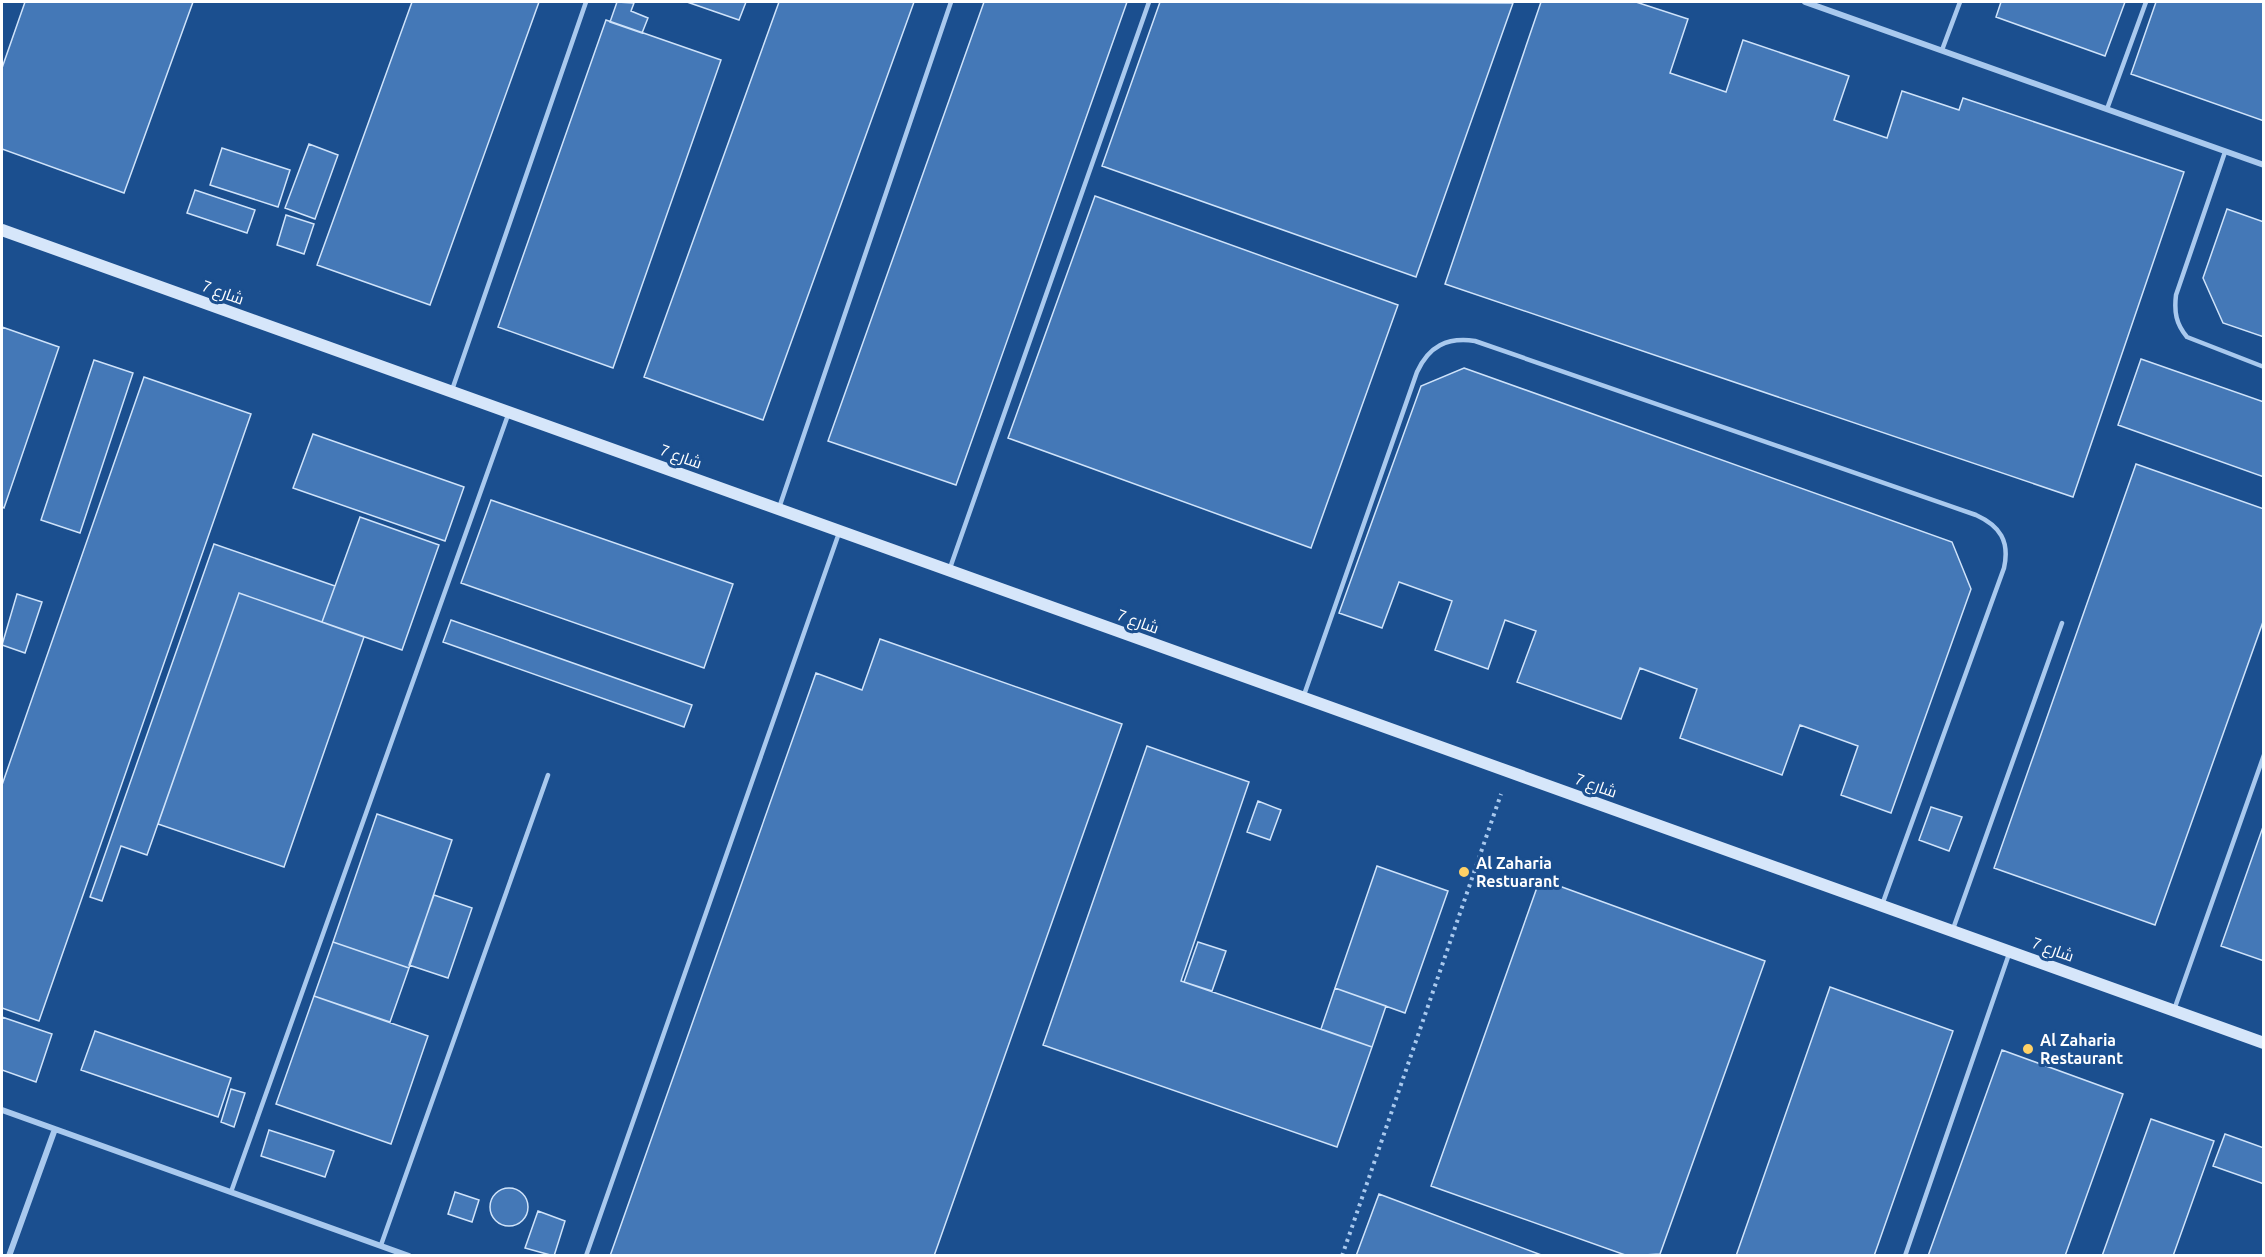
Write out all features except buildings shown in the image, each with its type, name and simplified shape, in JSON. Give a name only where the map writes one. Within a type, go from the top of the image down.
[{"type":"street","points":[[1805,2],[2264,165]]},
{"type":"street","name":"شارع 7","points":[[2,230],[2264,1043]]},
{"type":"street","points":[[2,1110],[409,1256]]},
{"type":"street","points":[[9,1256],[55,1129]]},
{"type":"lane","points":[[451,392],[586,2]]},
{"type":"lane","points":[[779,509],[951,2]]},
{"type":"lane","points":[[949,570],[1149,2]]},
{"type":"lane","points":[[1942,50],[1960,2]]},
{"type":"lane","points":[[2107,109],[2146,2]]},
{"type":"lane","points":[[2225,152],[2174,307],[2180,329],[2187,337],[2264,367]]},
{"type":"lane","points":[[1304,698],[1417,372],[1428,352],[1450,340],[1475,341],[1976,514],[1993,524],[2000,532],[2006,556],[2004,568],[1881,906]]},
{"type":"lane","points":[[231,1192],[509,412]]},
{"type":"lane","points":[[586,1256],[840,531]]},
{"type":"lane","points":[[1952,931],[2062,623]]},
{"type":"lane","points":[[2174,1010],[2264,755]]},
{"type":"lane","points":[[381,1245],[548,776]]},
{"type":"lane","points":[[1905,1256],[2010,951]]},
{"type":"path","points":[[1342,1256],[1509,771]]},
{"type":"place","name":"Al Zaharia Restuarant","points":[[1464,872]]},
{"type":"place","name":"Al Zaharia Restaurant","points":[[2028,1049]]}]
